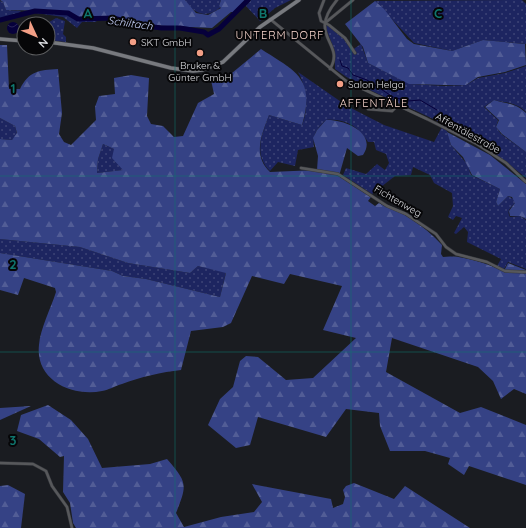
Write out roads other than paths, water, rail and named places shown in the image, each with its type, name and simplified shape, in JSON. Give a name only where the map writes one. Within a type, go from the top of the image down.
[{"type":"main road","points":[[56,43],[110,52],[171,68],[193,71],[202,70],[223,62],[270,19],[299,0]]},
{"type":"main road","points":[[0,39],[16,40]]},
{"type":"street","points":[[324,0],[319,13],[321,21],[329,25],[345,38],[355,54]]},
{"type":"street","points":[[330,69],[333,64],[334,54],[326,34],[324,23],[337,0]]},
{"type":"street","points":[[324,23],[353,0]]},
{"type":"street","name":"Affentälestraße","points":[[270,19],[346,81],[477,144],[506,164],[526,182]]},
{"type":"street","points":[[368,109],[392,111],[398,105]]},
{"type":"street","name":"Fichtenweg","points":[[301,168],[338,174],[387,206],[406,214],[436,234],[446,248],[456,254],[487,262],[504,271],[526,272]]},
{"type":"street","points":[[0,463],[33,464],[43,467],[49,475],[52,486],[67,507],[72,528]]},
{"type":"water","points":[[13,22],[15,23],[16,32],[13,34],[9,32],[7,28],[9,24]]},
{"type":"waterway","name":"Schiltach","points":[[0,20],[35,11],[68,13],[78,19],[113,18],[145,26],[180,28],[204,32],[208,35],[219,29],[248,0]]},
{"type":"waterway","points":[[340,60],[342,66],[348,68],[353,75],[367,80],[393,97],[408,101],[420,100],[437,110]]},
{"type":"place","name":"SKT GmbH","points":[[133,42]]},
{"type":"place","name":"Bruker & Günter GmbH","points":[[200,53]]},
{"type":"place","name":"Salon Helga","points":[[340,84]]},
{"type":"district","name":"UNTERM DORF","points":[[280,35]]},
{"type":"district","name":"AFFENTÄLE","points":[[374,103]]}]
